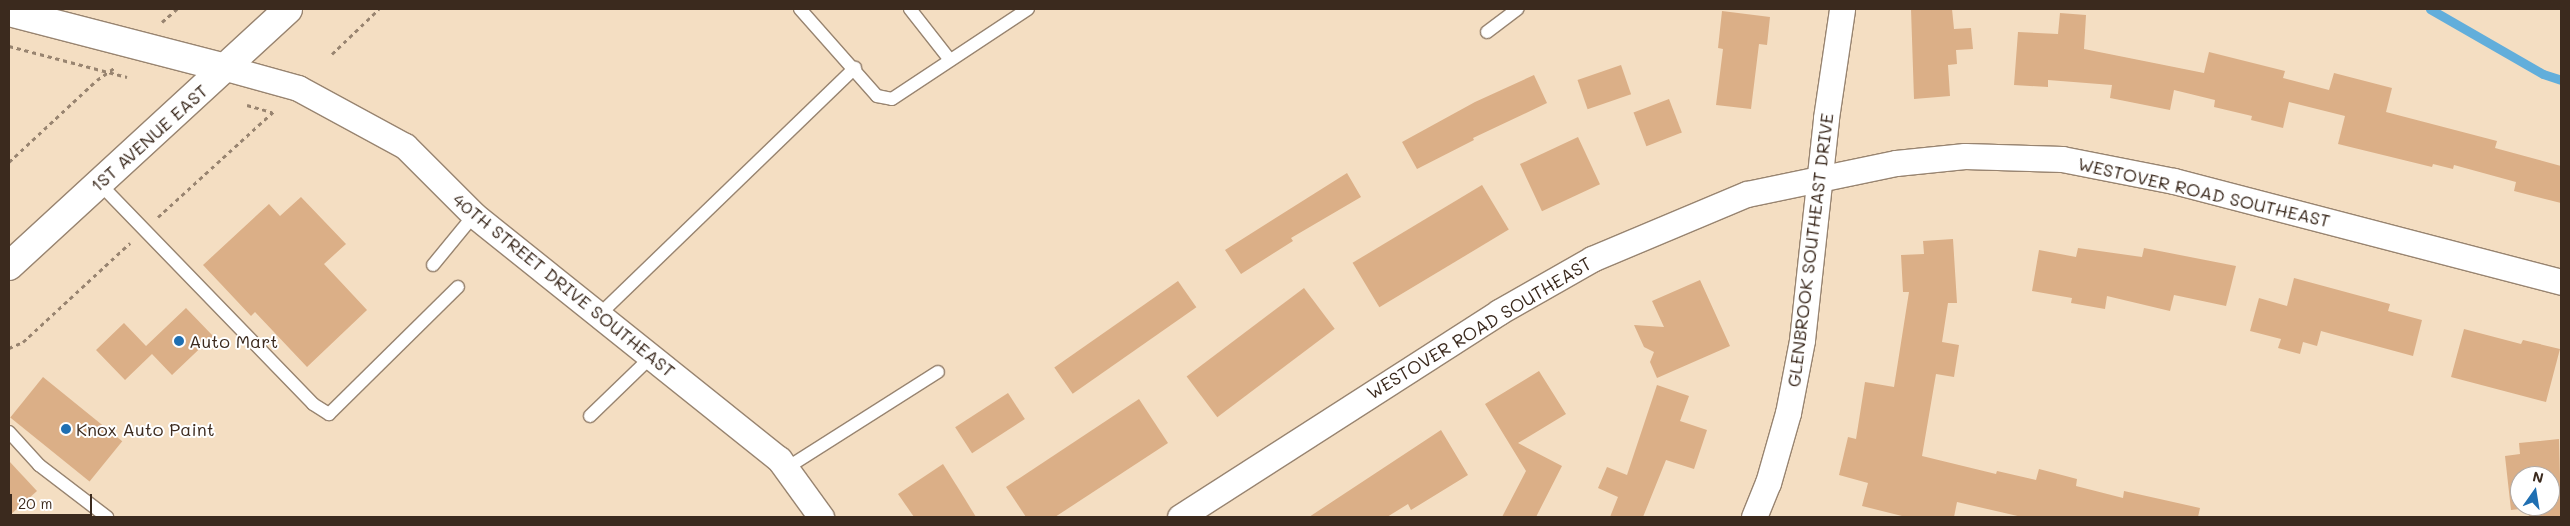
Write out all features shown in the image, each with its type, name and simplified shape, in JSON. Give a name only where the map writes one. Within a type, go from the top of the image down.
[{"type":"main road","name":"1ST AVENUE EAST","points":[[9,266],[288,9]]},
{"type":"main road","points":[[9,12],[44,15],[226,68]]},
{"type":"street","name":"GLENBROOK SOUTHEAST DRIVE","points":[[1754,517],[1768,483],[1783,430],[1798,358],[1819,177],[1842,9]]},
{"type":"street","name":"40TH STREET DRIVE SOUTHEAST","points":[[226,68],[298,88],[405,146],[474,215],[771,453],[821,517]]},
{"type":"street","name":"WESTOVER ROAD SOUTHEAST","points":[[1180,517],[1499,312],[1592,259],[1747,194],[1819,177],[1896,163],[1964,156],[2062,159],[2174,181],[2561,282]]},
{"type":"lane","points":[[800,9],[877,96],[892,99],[1028,9]]},
{"type":"lane","points":[[910,9],[950,60]]},
{"type":"lane","points":[[1486,32],[1517,9]]},
{"type":"lane","points":[[599,315],[854,68]]},
{"type":"lane","points":[[99,184],[313,404],[329,414],[458,287]]},
{"type":"lane","points":[[433,265],[474,215]]},
{"type":"lane","points":[[590,416],[651,357]]},
{"type":"lane","points":[[785,469],[938,372]]},
{"type":"lane","points":[[9,432],[39,465],[107,517]]},
{"type":"lane","points":[[85,517],[94,507]]},
{"type":"path","points":[[160,24],[176,9]]},
{"type":"path","points":[[332,54],[380,9]]},
{"type":"path","points":[[9,46],[127,77]]},
{"type":"path","points":[[9,162],[96,80],[110,72],[120,62]]},
{"type":"path","points":[[247,105],[272,112]]},
{"type":"building","points":[[1911,9],[1952,9],[1954,29],[1971,28],[1973,49],[1956,50],[1957,64],[1948,65],[1950,96],[1914,99]]},
{"type":"building","points":[[1722,11],[1770,17],[1767,45],[1759,44],[1751,109],[1716,105],[1723,49],[1718,48]]},
{"type":"building","points":[[2060,13],[2086,15],[2084,49],[2204,73],[2209,52],[2285,71],[2283,78],[2329,90],[2334,73],[2392,88],[2386,112],[2497,141],[2495,148],[2561,166],[2561,203],[2514,191],[2516,182],[2454,165],[2453,169],[2433,164],[2432,167],[2338,144],[2345,116],[2289,102],[2283,128],[2251,120],[2252,116],[2214,107],[2215,100],[2174,90],[2170,110],[2110,98],[2112,85],[2048,80],[2048,87],[2014,85],[2018,32],[2058,34]]},
{"type":"building","points":[[1621,65],[1631,94],[1588,109],[1578,80]]},
{"type":"building","points":[[1534,75],[1547,103],[1473,138],[1474,140],[1417,169],[1402,142],[1475,102]]},
{"type":"building","points":[[1669,99],[1682,133],[1646,146],[1634,113]]},
{"type":"building","points":[[1578,137],[1600,184],[1542,211],[1520,164]]},
{"type":"building","points":[[1347,173],[1361,197],[1291,238],[1293,241],[1241,274],[1225,250]]},
{"type":"building","points":[[1482,185],[1509,230],[1379,307],[1353,263]]},
{"type":"building","points":[[301,197],[346,244],[324,264],[367,310],[307,367],[255,312],[251,316],[203,265],[269,204],[280,216]]},
{"type":"building","points":[[1953,239],[1957,303],[1948,303],[1942,342],[1959,345],[1954,377],[1936,374],[1922,456],[1996,474],[1997,471],[2036,480],[2039,469],[2077,479],[2076,486],[2123,498],[2124,491],[2200,508],[2198,517],[2022,517],[1957,502],[1954,517],[1906,517],[1862,506],[1868,483],[1839,475],[1848,437],[1856,439],[1865,382],[1894,387],[1909,292],[1903,292],[1901,255],[1924,254],[1923,241]]},
{"type":"building","points":[[2078,248],[2142,257],[2144,248],[2236,266],[2226,306],[2174,295],[2170,311],[2107,296],[2105,309],[2071,303],[2072,298],[2032,291],[2039,250],[2076,257]]},
{"type":"building","points":[[2294,278],[2390,304],[2388,311],[2422,320],[2413,356],[2321,331],[2317,346],[2303,342],[2300,354],[2278,348],[2281,339],[2250,331],[2259,298],[2287,306]]},
{"type":"building","points":[[1700,280],[1730,346],[1657,378],[1650,362],[1654,352],[1644,347],[1634,325],[1664,327],[1652,301]]},
{"type":"building","points":[[1178,281],[1196,307],[1073,394],[1054,368]]},
{"type":"building","points":[[1304,288],[1335,329],[1217,417],[1187,376]]},
{"type":"building","name":"Auto Mart","points":[[186,308],[213,336],[172,375],[152,354],[125,380],[96,350],[124,323],[146,346]]},
{"type":"building","points":[[2464,329],[2521,344],[2523,340],[2560,349],[2546,402],[2451,377]]},
{"type":"building","points":[[1539,371],[1566,414],[1518,443],[1562,466],[1536,517],[1502,517],[1526,471],[1485,404]]},
{"type":"building","name":"Knox Auto Paint","points":[[43,377],[122,441],[90,482],[10,417]]},
{"type":"building","points":[[1657,385],[1689,396],[1680,421],[1707,430],[1694,469],[1666,460],[1643,517],[1610,517],[1618,497],[1598,488],[1607,467],[1627,475]]},
{"type":"building","points":[[1008,393],[1025,419],[972,453],[955,427]]},
{"type":"building","points":[[1139,399],[1168,443],[1055,517],[1026,517],[1006,487]]},
{"type":"building","points":[[1441,430],[1468,475],[1411,510],[1408,504],[1387,517],[1309,517]]},
{"type":"building","points":[[2559,439],[2560,466],[2510,466],[2510,501],[2505,456],[2520,454],[2519,443]]},
{"type":"building","points":[[9,461],[37,491],[9,516]]},
{"type":"building","points":[[943,464],[976,517],[914,517],[898,494]]},
{"type":"building","points":[[2560,478],[2561,517],[2529,517],[2560,516]]},
{"type":"waterway","points":[[2430,9],[2543,74],[2561,80]]},
{"type":"place","name":"Auto Mart","points":[[179,341]]},
{"type":"place","name":"Knox Auto Paint","points":[[66,429]]}]
